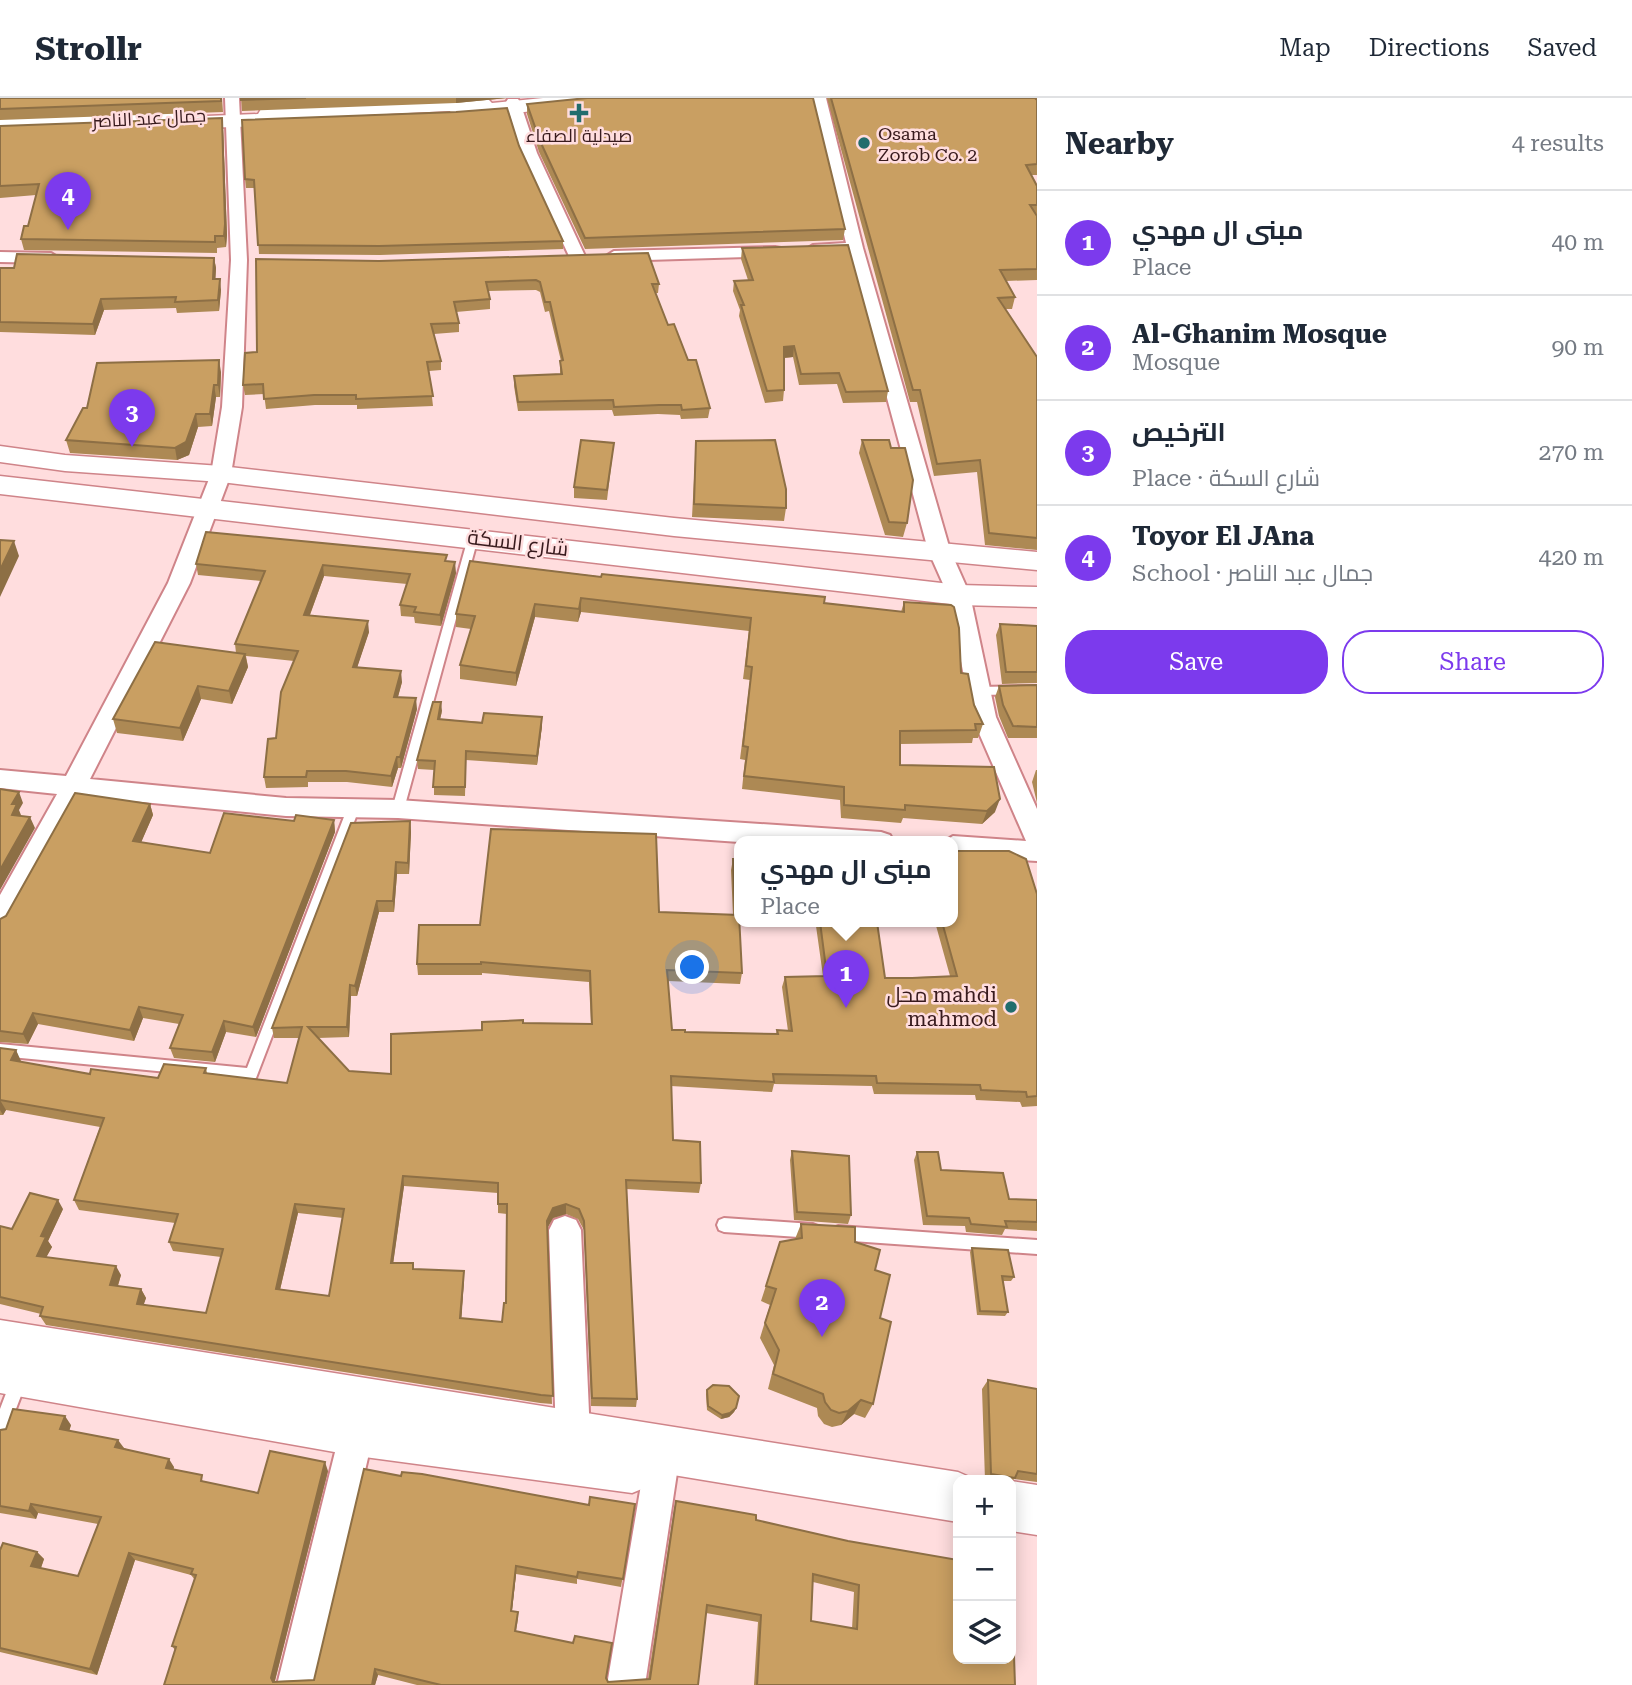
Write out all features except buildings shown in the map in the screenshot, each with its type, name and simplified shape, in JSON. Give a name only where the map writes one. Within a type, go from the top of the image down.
[{"type":"street","name":"جمال عبد الناصر","points":[[514,105],[550,98]]},
{"type":"street","name":"جمال عبد الناصر","points":[[0,126],[232,111],[514,105],[609,98]]},
{"type":"street","points":[[819,98],[855,248],[939,550],[959,595],[984,717],[1037,838]]},
{"type":"street","points":[[514,105],[529,153],[570,257],[855,248]]},
{"type":"street","points":[[0,919],[73,788],[179,583],[221,474],[232,407],[239,260],[232,111]]},
{"type":"street","points":[[0,257],[66,258]]},
{"type":"street","name":"شارع السكة","points":[[0,454],[65,463],[221,474],[674,527],[1037,561]]},
{"type":"street","name":"شارع السكة","points":[[0,485],[959,595],[1037,597]]},
{"type":"street","points":[[0,779],[286,807],[398,808],[796,836]]},
{"type":"street","points":[[958,846],[1037,851]]},
{"type":"street","points":[[565,1230],[573,1435]]},
{"type":"street","points":[[7,1361],[573,1435],[953,1496]]},
{"type":"street","points":[[7,1361],[357,1432],[660,1473],[953,1518]]},
{"type":"street","points":[[296,1685],[357,1432]]},
{"type":"street","points":[[626,1685],[660,1473]]},
{"type":"street","points":[[1016,1507],[1037,1510]]},
{"type":"street","points":[[1016,1528],[1037,1531]]},
{"type":"lane","points":[[398,808],[473,538]]},
{"type":"lane","points":[[980,691],[1037,690]]},
{"type":"lane","points":[[0,1050],[251,1074],[353,809]]},
{"type":"lane","points":[[724,1225],[1037,1247]]},
{"type":"lane","points":[[0,1429],[7,1361]]},
{"type":"place","name":"صيدلية الصفاء","points":[[579,113]]},
{"type":"place","name":"Osama Zorob Co. 2","points":[[864,143]]},
{"type":"place","name":"Toyor El JAna","points":[[68,230]]},
{"type":"place","name":"الترخيص","points":[[132,447]]},
{"type":"place","name":"محل mahdi mahmod","points":[[1011,1007]]},
{"type":"place","name":"مبنى ال مهدي","points":[[846,1008]]},
{"type":"place","name":"Al-Ghanim Mosque","points":[[822,1337]]}]
